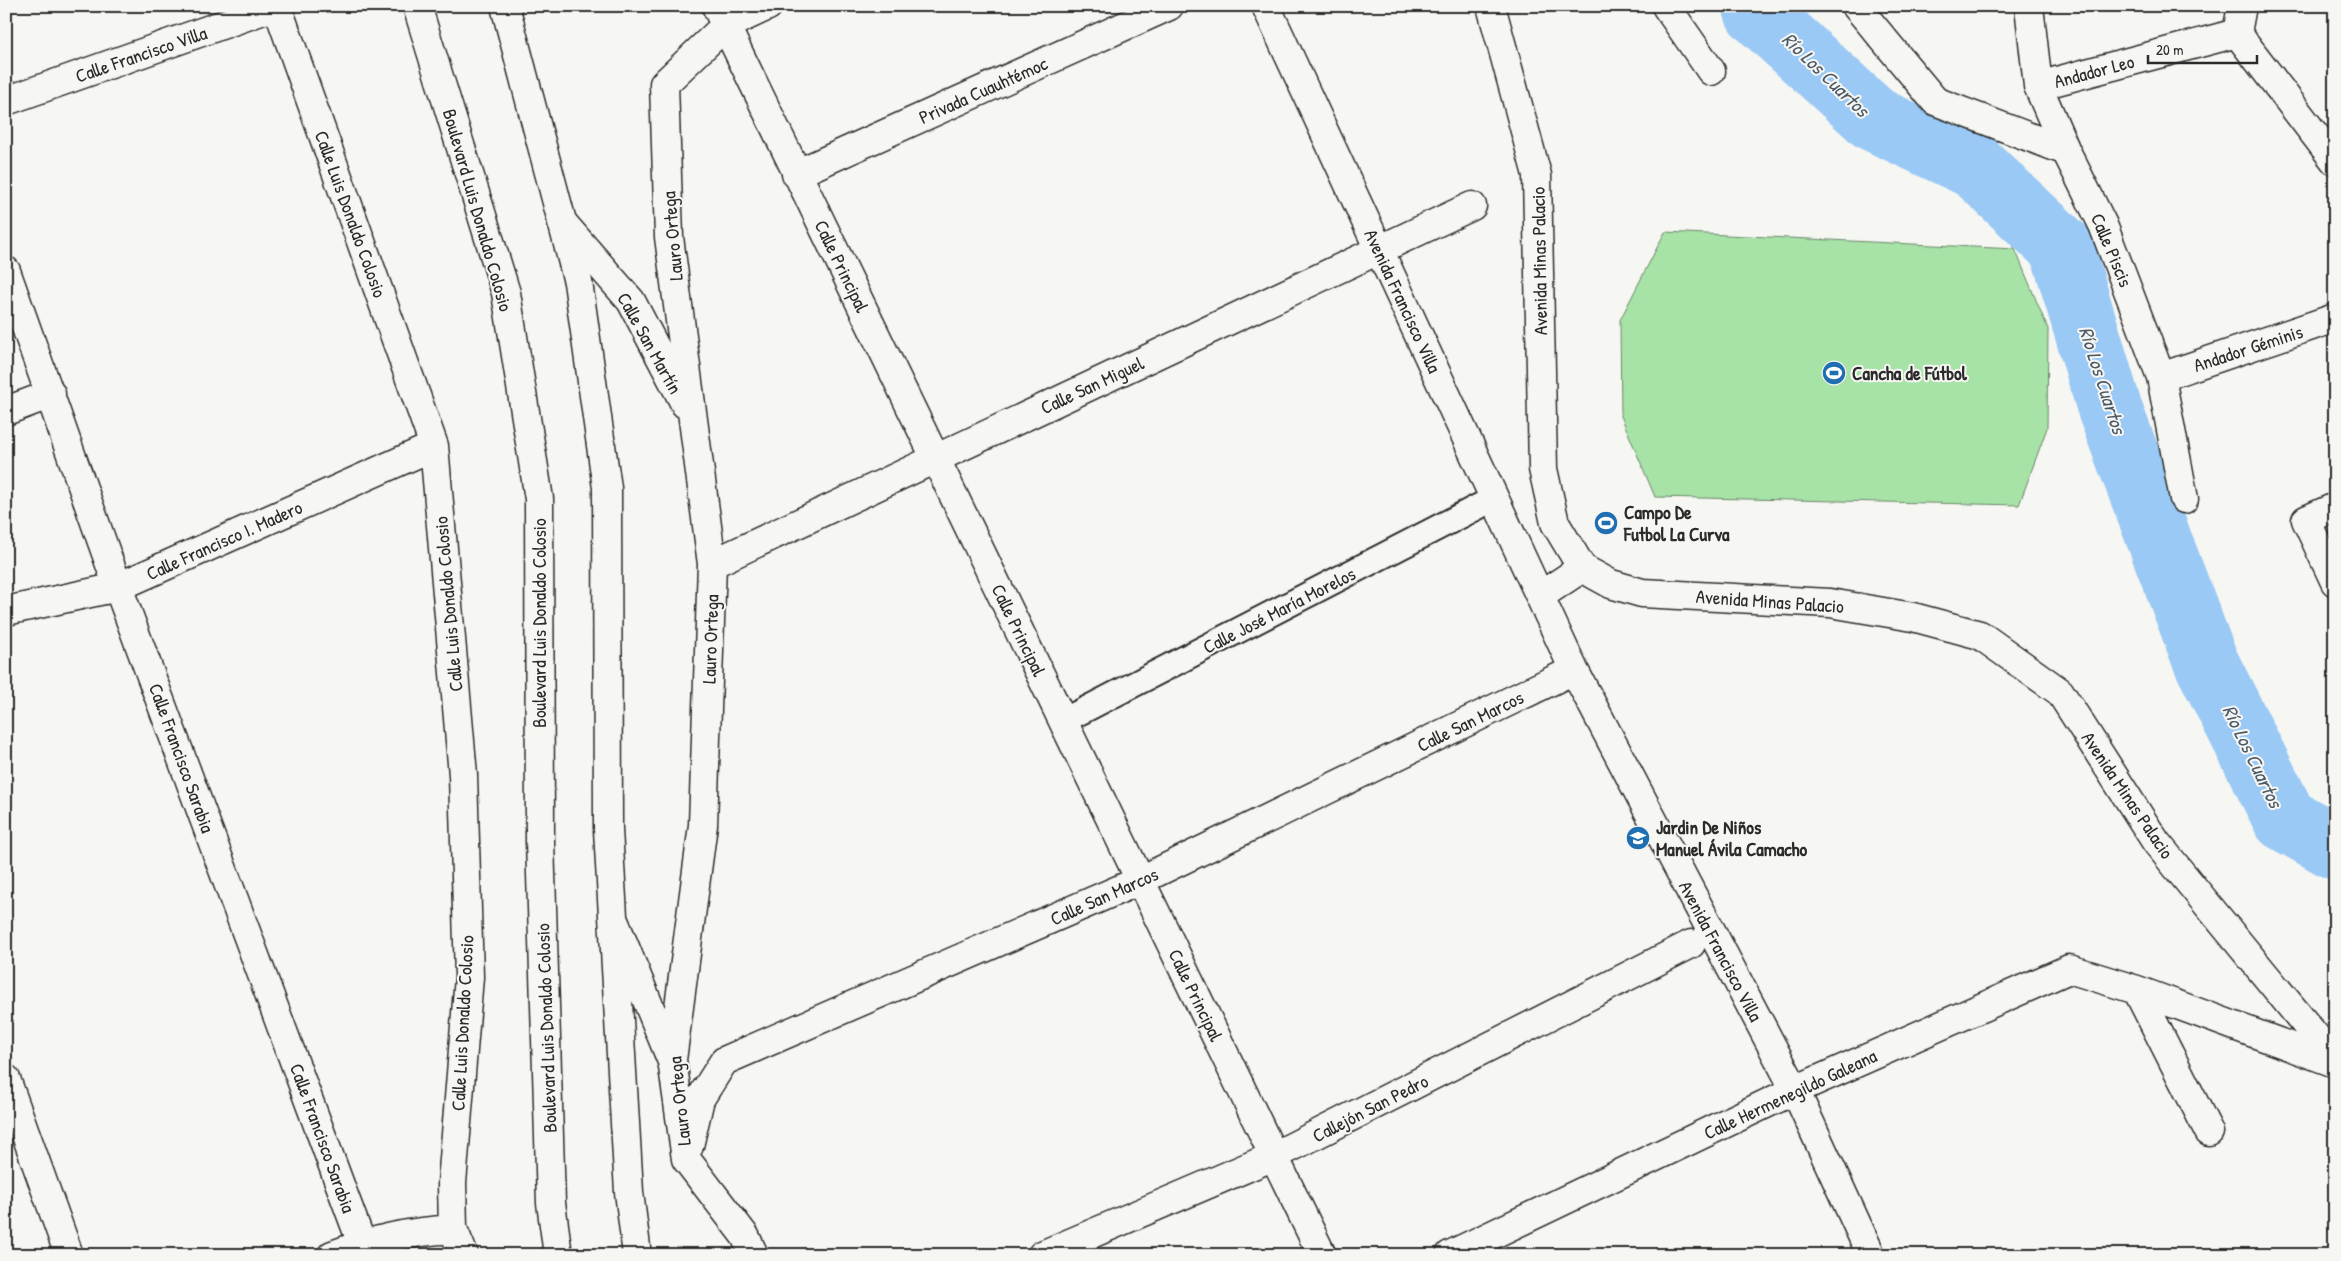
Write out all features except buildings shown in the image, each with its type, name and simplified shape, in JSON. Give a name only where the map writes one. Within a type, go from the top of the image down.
[{"type":"main road","name":"Calle Francisco Villa","points":[[6,101],[276,6]]},
{"type":"main road","name":"Calle Luis Donaldo Colosio","points":[[276,6],[434,446],[463,775],[469,977],[452,1183],[453,1229]]},
{"type":"main road","name":"Boulevard Luis Donaldo Colosio","points":[[417,6],[506,293],[539,498],[540,841],[551,1203],[558,1255]]},
{"type":"main road","points":[[505,6],[578,282],[607,488],[608,830],[629,1192],[637,1255]]},
{"type":"main road","points":[[720,16],[768,6]]},
{"type":"main road","name":"Privada Cuauhtémoc","points":[[796,174],[1169,6]]},
{"type":"main road","name":"Avenida Francisco Villa","points":[[1266,6],[1496,498],[1574,670],[1795,1090],[1870,1255]]},
{"type":"main road","name":"Avenida Minas Palacio","points":[[1491,6],[1537,175],[1543,469],[1555,523],[1582,568],[1610,584],[1642,593],[1830,603],[1913,617],[1980,635],[2060,692],[2156,842],[2335,1061]]},
{"type":"main road","points":[[1666,6],[1711,71]]},
{"type":"main road","points":[[1856,6],[1935,101],[2066,151]]},
{"type":"main road","name":"Calle Piscis","points":[[2029,6],[2038,86],[2066,151],[2103,225],[2161,377],[2184,499]]},
{"type":"main road","points":[[2242,6],[2237,33],[2335,161]]},
{"type":"main road","name":"Calle Principal","points":[[720,16],[1322,1255]]},
{"type":"main road","name":"Lauro Ortega","points":[[720,16],[664,84],[669,237],[712,564],[703,825],[672,1060],[686,1159],[745,1236],[754,1255]]},
{"type":"main road","name":"Andador Leo","points":[[2038,86],[2237,33]]},
{"type":"main road","name":"Calle San Miguel","points":[[712,564],[1472,206]]},
{"type":"main road","name":"Calle San Martín","points":[[562,222],[631,301],[693,421]]},
{"type":"main road","name":"Calle Francisco Sarabia","points":[[6,271],[118,587],[362,1244]]},
{"type":"main road","name":"Andador Géminis","points":[[2161,377],[2335,318]]},
{"type":"main road","points":[[6,411],[50,394]]},
{"type":"main road","name":"Calle Francisco I. Madero","points":[[6,611],[118,587],[434,446]]},
{"type":"main road","points":[[2335,507],[2306,520],[2335,582]]},
{"type":"main road","points":[[1540,596],[1582,568]]},
{"type":"main road","name":"Calle San Marcos","points":[[686,1159],[700,1099],[724,1061],[1141,880],[1574,670]]},
{"type":"main road","points":[[613,920],[672,1060]]},
{"type":"main road","name":"Callejón San Pedro","points":[[1042,1255],[1274,1156],[1691,944]]},
{"type":"main road","name":"Calle Hermenegildo Galeana","points":[[1450,1255],[1795,1090],[2069,969],[2137,990],[2335,1061]]},
{"type":"main road","points":[[2137,990],[2210,1132]]},
{"type":"main road","points":[[6,1079],[69,1255]]},
{"type":"main road","points":[[332,1255],[362,1244],[411,1232],[453,1229],[464,1255]]},
{"type":"street","name":"Calle José María Morelos","points":[[1063,721],[1496,498]]},
{"type":"green space","name":"Cancha de Fútbol","points":[[1665,232],[2015,249],[2048,329],[2047,428],[2019,505],[1655,497],[1621,416],[1620,320]]},
{"type":"waterway","name":"Río Los Cuartos","points":[[1755,6],[1757,12],[1874,119],[1976,167],[2062,248],[2110,410],[2205,660],[2285,819],[2335,847]]},
{"type":"place","name":"Cancha de Fútbol","points":[[1834,373]]},
{"type":"place","name":"Campo De Futbol La Curva","points":[[1606,523]]},
{"type":"place","name":"Jardin De Niños Manuel Ávila Camacho","points":[[1638,838]]}]
